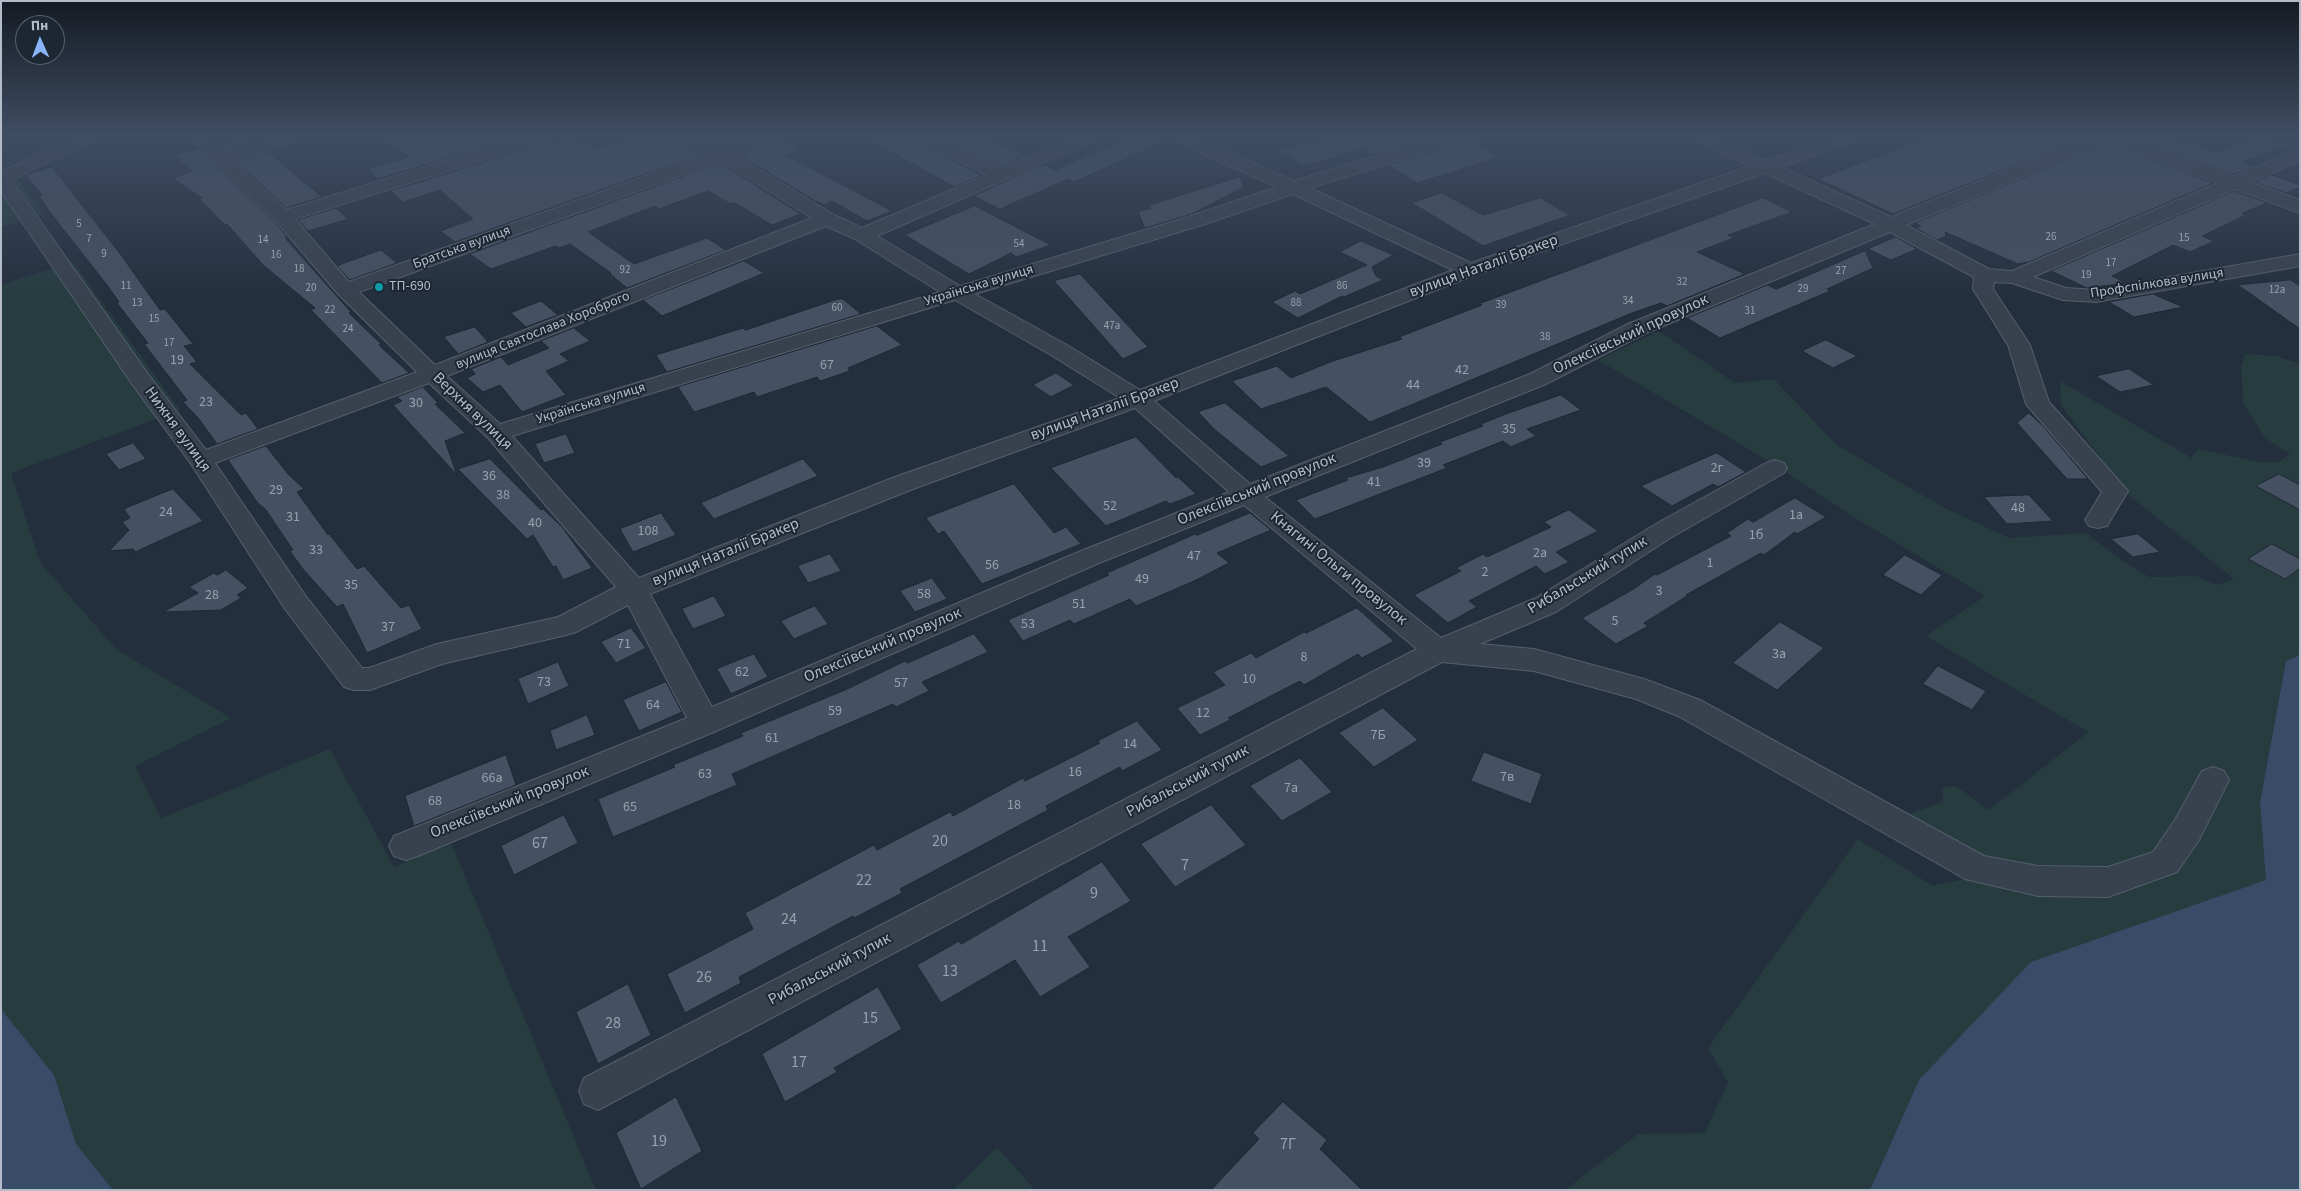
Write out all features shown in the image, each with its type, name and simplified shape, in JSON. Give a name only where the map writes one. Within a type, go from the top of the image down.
[{"type":"street","name":"Нижня вулиця","points":[[10,191],[140,379],[200,460],[295,602],[346,666],[354,679]]},
{"type":"street","name":"Верхня вулиця","points":[[256,191],[283,217],[345,290],[496,433],[634,590],[705,723]]},
{"type":"street","points":[[283,217],[367,191]]},
{"type":"street","name":"Братська вулиця","points":[[345,290],[623,191]]},
{"type":"street","name":"Княгині Ольги провулок","points":[[782,191],[1059,350],[1138,399],[1246,494],[1438,651]]},
{"type":"street","points":[[862,235],[966,191]]},
{"type":"street","name":"Українська вулиця","points":[[496,433],[1195,221],[1287,191]]},
{"type":"street","points":[[1301,191],[1470,270]]},
{"type":"street","name":"вулиця Наталії Бракер","points":[[354,679],[370,679],[437,655],[566,624],[634,590],[904,483],[1138,399],[1470,270],[1699,191]]},
{"type":"street","points":[[1818,191],[1890,224],[1986,276],[2016,277],[2214,191]]},
{"type":"street","name":"Олексіївський провулок","points":[[406,846],[705,723],[1090,557],[1538,379],[1636,329],[1972,191]]},
{"type":"street","points":[[2257,191],[2300,207]]},
{"type":"street","name":"вулиця Святослава Хороброго","points":[[200,460],[432,374],[827,218]]},
{"type":"street","name":"Профспілкова вулиця","points":[[2016,277],[2063,294],[2096,296],[2300,260]]},
{"type":"street","points":[[1986,276],[1983,289],[2019,345],[2038,404],[2115,491],[2098,520]]},
{"type":"street","name":"Рибальський тупик","points":[[598,1091],[1438,651],[1546,605],[1663,531],[1776,468]]},
{"type":"street","points":[[1438,651],[1534,660],[1653,693],[1690,708],[1977,869],[2038,881],[2108,882],[2165,862],[2188,830],[2212,780]]},
{"type":"green space","points":[[1,191],[26,191],[44,215],[1,227]]},
{"type":"green space","points":[[73,262],[180,410],[11,473],[40,562],[117,650],[231,718],[135,766],[161,818],[330,749],[394,867],[450,840],[596,1190],[113,1190],[76,1145],[54,1075],[1,1009],[1,285]]},
{"type":"green space","points":[[1659,331],[1735,383],[1774,379],[1837,445],[1941,506],[2009,538],[2086,533],[2117,557],[2149,577],[2196,576],[2217,585],[2234,579],[2126,493],[2061,405],[2060,381],[2192,458],[2198,449],[2259,462],[2279,462],[2290,454],[2265,438],[2243,402],[2241,366],[2245,354],[2276,356],[2300,364],[2300,655],[2286,661],[2260,802],[2267,880],[2156,920],[1919,1080],[1870,1190],[1565,1190],[1638,1134],[1705,1133],[1728,1082],[1708,1048],[1858,839],[1933,886],[1968,878],[1911,813],[1943,802],[1942,787],[1956,786],[1989,810],[2088,732],[1926,636],[1985,596],[1860,521],[1767,460],[1598,360]]},
{"type":"green space","points":[[997,1147],[1035,1190],[953,1190]]},
{"type":"water","points":[[2300,655],[2300,1190],[1870,1190],[1919,1080],[2031,962],[2266,880],[2260,802],[2286,661]]},
{"type":"water","points":[[1,1009],[54,1075],[76,1144],[113,1190],[1,1190]]},
{"type":"building","points":[[38,191],[70,191],[121,255],[160,310],[165,309],[193,344],[184,346],[197,362],[190,364],[241,415],[246,413],[258,429],[217,444],[199,419],[183,402],[187,400],[144,344],[148,343],[117,303],[119,302],[107,285],[49,211],[39,196],[42,195]]},
{"type":"building","points":[[191,191],[243,191],[275,222],[287,237],[285,238],[351,312],[349,313],[409,373],[382,383],[311,310],[315,308],[263,265],[227,224],[225,225],[199,199],[202,198]]},
{"type":"building","points":[[267,191],[314,191],[322,197],[286,208]]},
{"type":"building","points":[[392,191],[438,191],[403,202]]},
{"type":"building","points":[[441,191],[599,191],[455,242],[440,231],[473,219]]},
{"type":"building","points":[[644,191],[764,191],[801,214],[772,225],[735,203],[731,204],[708,191],[659,209],[655,206],[588,232],[634,264],[707,238],[726,250],[627,288],[611,273],[570,244],[559,248],[555,246],[491,269],[470,254]]},
{"type":"building","points":[[798,191],[853,191],[892,211],[867,221],[832,201],[824,205],[817,201],[820,204]]},
{"type":"building","points":[[985,191],[1042,191],[1000,209],[973,196]]},
{"type":"building","points":[[1196,191],[1237,191],[1192,214],[1145,228],[1138,212],[1151,208],[1147,206]]},
{"type":"building","points":[[1843,191],[1951,191],[1893,214]]},
{"type":"building","points":[[1993,191],[2195,191],[2029,262],[2018,264],[1945,232],[1946,236],[1937,240],[1916,228],[1921,226],[1915,223]]},
{"type":"building","points":[[2235,191],[2267,203],[2242,213],[2246,215],[2202,236],[2214,241],[2190,252],[2173,245],[2112,276],[2124,282],[2087,288],[2051,271]]},
{"type":"building","points":[[1442,193],[1483,215],[1540,198],[1570,215],[1483,246],[1412,203]]},
{"type":"building","points":[[1763,198],[1792,212],[1728,235],[1734,238],[1697,252],[1745,274],[1667,306],[1661,303],[1632,313],[1370,422],[1326,387],[1261,409],[1232,381],[1277,366],[1291,378],[1330,362],[1402,339],[1399,337],[1482,305],[1479,304]]},
{"type":"building","points":[[975,206],[1051,245],[1016,257],[1011,253],[969,274],[905,235]]},
{"type":"building","points":[[336,208],[348,219],[308,231],[298,220]]},
{"type":"building","points":[[1896,237],[1917,249],[1891,260],[1868,249]]},
{"type":"building","points":[[1361,241],[1393,255],[1372,267],[1376,276],[1383,280],[1344,297],[1342,296],[1298,318],[1272,302],[1295,291],[1300,294],[1367,265],[1340,252]]},
{"type":"building","points":[[381,250],[397,263],[350,280],[337,266]]},
{"type":"building","points":[[1865,251],[1873,268],[1827,289],[1830,291],[1720,338],[1687,318],[1767,285],[1776,289]]},
{"type":"building","points":[[744,261],[764,273],[662,316],[643,300]]},
{"type":"building","points":[[1080,274],[1148,347],[1123,359],[1054,281]]},
{"type":"building","points":[[2291,280],[2300,286],[2300,329],[2238,285]]},
{"type":"building","points":[[2153,294],[2183,307],[2134,317],[2109,302]]},
{"type":"building","points":[[838,299],[843,299],[861,314],[667,372],[656,355],[743,328],[745,330]]},
{"type":"building","points":[[541,301],[558,315],[526,327],[511,313]]},
{"type":"building","points":[[877,326],[902,345],[848,368],[850,371],[820,381],[817,377],[757,397],[754,392],[694,412],[678,387]]},
{"type":"building","points":[[475,327],[488,342],[458,354],[444,337]]},
{"type":"building","points":[[574,328],[590,341],[560,354],[569,361],[546,371],[566,395],[522,412],[500,385],[483,392],[467,378],[475,374],[471,369],[501,357],[508,365],[549,348],[541,341]]},
{"type":"building","points":[[1826,340],[1857,356],[1833,368],[1802,351]]},
{"type":"building","points":[[2129,369],[2154,385],[2120,392],[2096,376]]},
{"type":"building","points":[[1056,373],[1074,385],[1051,397],[1033,385]]},
{"type":"building","points":[[423,387],[438,403],[435,404],[465,433],[445,441],[457,475],[393,405],[402,401],[397,397]]},
{"type":"building","points":[[1561,395],[1581,410],[1527,429],[1536,436],[1511,447],[1503,441],[1443,465],[1447,468],[1315,519],[1296,500],[1348,480],[1346,478],[1383,467],[1442,444],[1440,442],[1483,426],[1481,424],[1506,414]]},
{"type":"building","points":[[1225,403],[1289,456],[1261,467],[1214,429],[1198,412]]},
{"type":"building","points":[[2029,413],[2043,426],[2088,479],[2067,479],[2017,423]]},
{"type":"building","points":[[566,434],[575,453],[544,463],[535,444]]},
{"type":"building","points":[[1136,437],[1176,478],[1178,477],[1196,494],[1170,504],[1166,501],[1106,526],[1051,468]]},
{"type":"building","points":[[133,443],[146,459],[119,470],[106,454]]},
{"type":"building","points":[[266,446],[288,474],[304,489],[297,492],[328,535],[357,569],[364,566],[401,608],[409,605],[422,629],[367,653],[343,604],[337,607],[302,568],[290,551],[293,550],[266,510],[257,502],[228,460]]},
{"type":"building","points":[[1717,453],[1746,472],[1718,487],[1713,484],[1672,506],[1641,486]]},
{"type":"building","points":[[490,459],[541,510],[543,509],[562,527],[592,568],[563,580],[556,566],[553,567],[533,535],[527,539],[458,469]]},
{"type":"building","points":[[803,459],[818,476],[714,519],[701,503]]},
{"type":"building","points":[[2279,474],[2300,485],[2300,510],[2256,486]]},
{"type":"building","points":[[1014,484],[1054,533],[1066,527],[1081,544],[982,584],[944,531],[938,534],[926,518]]},
{"type":"building","points":[[173,489],[203,521],[135,552],[133,549],[109,551],[129,530],[122,522],[130,518],[124,509]]},
{"type":"building","points":[[2029,495],[2053,521],[2007,524],[1984,497]]},
{"type":"building","points":[[1795,498],[1826,517],[1797,534],[1795,532],[1764,555],[1761,553],[1686,595],[1644,623],[1648,626],[1616,644],[1582,618],[1632,590],[1655,574],[1657,575],[1731,536],[1727,533],[1748,519],[1753,522]]},
{"type":"building","points":[[1569,510],[1598,531],[1556,552],[1569,562],[1545,574],[1536,566],[1469,601],[1477,607],[1448,623],[1414,595],[1461,571],[1456,568],[1483,554],[1487,557],[1551,527],[1544,522]]},
{"type":"building","points":[[661,513],[676,535],[633,552],[620,529]]},
{"type":"building","points":[[1250,513],[1271,530],[1217,553],[1229,563],[1194,581],[1136,606],[1130,599],[1074,624],[1070,620],[1023,641],[1008,620],[1195,534],[1197,535]]},
{"type":"building","points":[[2138,534],[2160,552],[2133,557],[2111,539]]},
{"type":"building","points":[[2272,544],[2300,559],[2300,568],[2285,579],[2248,559]]},
{"type":"building","points":[[830,554],[841,571],[808,583],[798,566]]},
{"type":"building","points":[[1905,555],[1942,575],[1921,595],[1883,575]]},
{"type":"building","points":[[226,570],[248,588],[237,595],[241,598],[221,610],[163,612],[198,593],[189,587],[214,573],[217,575]]},
{"type":"building","points":[[932,578],[947,599],[915,612],[900,591]]},
{"type":"building","points":[[714,596],[726,616],[693,629],[682,609]]},
{"type":"building","points":[[815,606],[828,624],[794,639],[781,621]]},
{"type":"building","points":[[1357,608],[1394,641],[1362,658],[1358,654],[1304,685],[1300,681],[1228,718],[1230,720],[1200,735],[1177,708],[1225,685],[1213,672],[1251,653],[1256,658],[1304,632],[1306,633]]},
{"type":"building","points":[[1780,622],[1824,648],[1777,690],[1733,663]]},
{"type":"building","points":[[631,628],[646,648],[616,663],[601,642]]},
{"type":"building","points":[[974,634],[988,652],[922,682],[929,691],[896,707],[893,704],[732,774],[737,785],[613,837],[598,799],[675,767],[673,765],[743,736],[741,733],[845,690],[905,661],[907,663]]},
{"type":"building","points":[[754,654],[768,677],[731,694],[717,669]]},
{"type":"building","points":[[558,662],[569,686],[528,704],[518,679]]},
{"type":"building","points":[[1938,666],[1986,691],[1972,710],[1923,684]]},
{"type":"building","points":[[666,682],[682,712],[639,731],[623,700]]},
{"type":"building","points":[[1383,708],[1418,740],[1374,767],[1339,733]]},
{"type":"building","points":[[587,715],[595,735],[556,750],[550,731]]},
{"type":"building","points":[[1137,721],[1162,750],[1122,771],[1120,767],[1046,806],[1048,810],[900,889],[902,893],[854,918],[853,916],[739,977],[741,983],[685,1013],[667,974],[753,929],[745,913],[874,845],[877,850],[950,812],[953,816],[1023,778],[1025,781],[1100,743],[1098,741]]},
{"type":"building","points":[[1484,752],[1542,774],[1531,804],[1471,781]]},
{"type":"building","points":[[506,755],[516,785],[414,826],[405,796]]},
{"type":"building","points":[[1300,758],[1332,792],[1282,821],[1250,786]]},
{"type":"building","points":[[1211,805],[1246,845],[1175,887],[1141,844]]},
{"type":"building","points":[[564,815],[578,843],[514,875],[501,846]]},
{"type":"building","points":[[1102,862],[1131,901],[1068,937],[1090,967],[1040,997],[1015,960],[941,1003],[917,965],[959,941],[961,944]]},
{"type":"building","points":[[628,984],[651,1035],[598,1064],[576,1012]]},
{"type":"building","points":[[878,987],[902,1029],[834,1068],[837,1072],[785,1102],[762,1054]]},
{"type":"building","points":[[676,1097],[702,1151],[641,1189],[616,1133]]},
{"type":"building","points":[[1283,1102],[1327,1140],[1320,1149],[1362,1190],[1211,1190],[1259,1139],[1253,1133]]},
{"type":"place","name":"ТП-690","points":[[379,287]]}]
